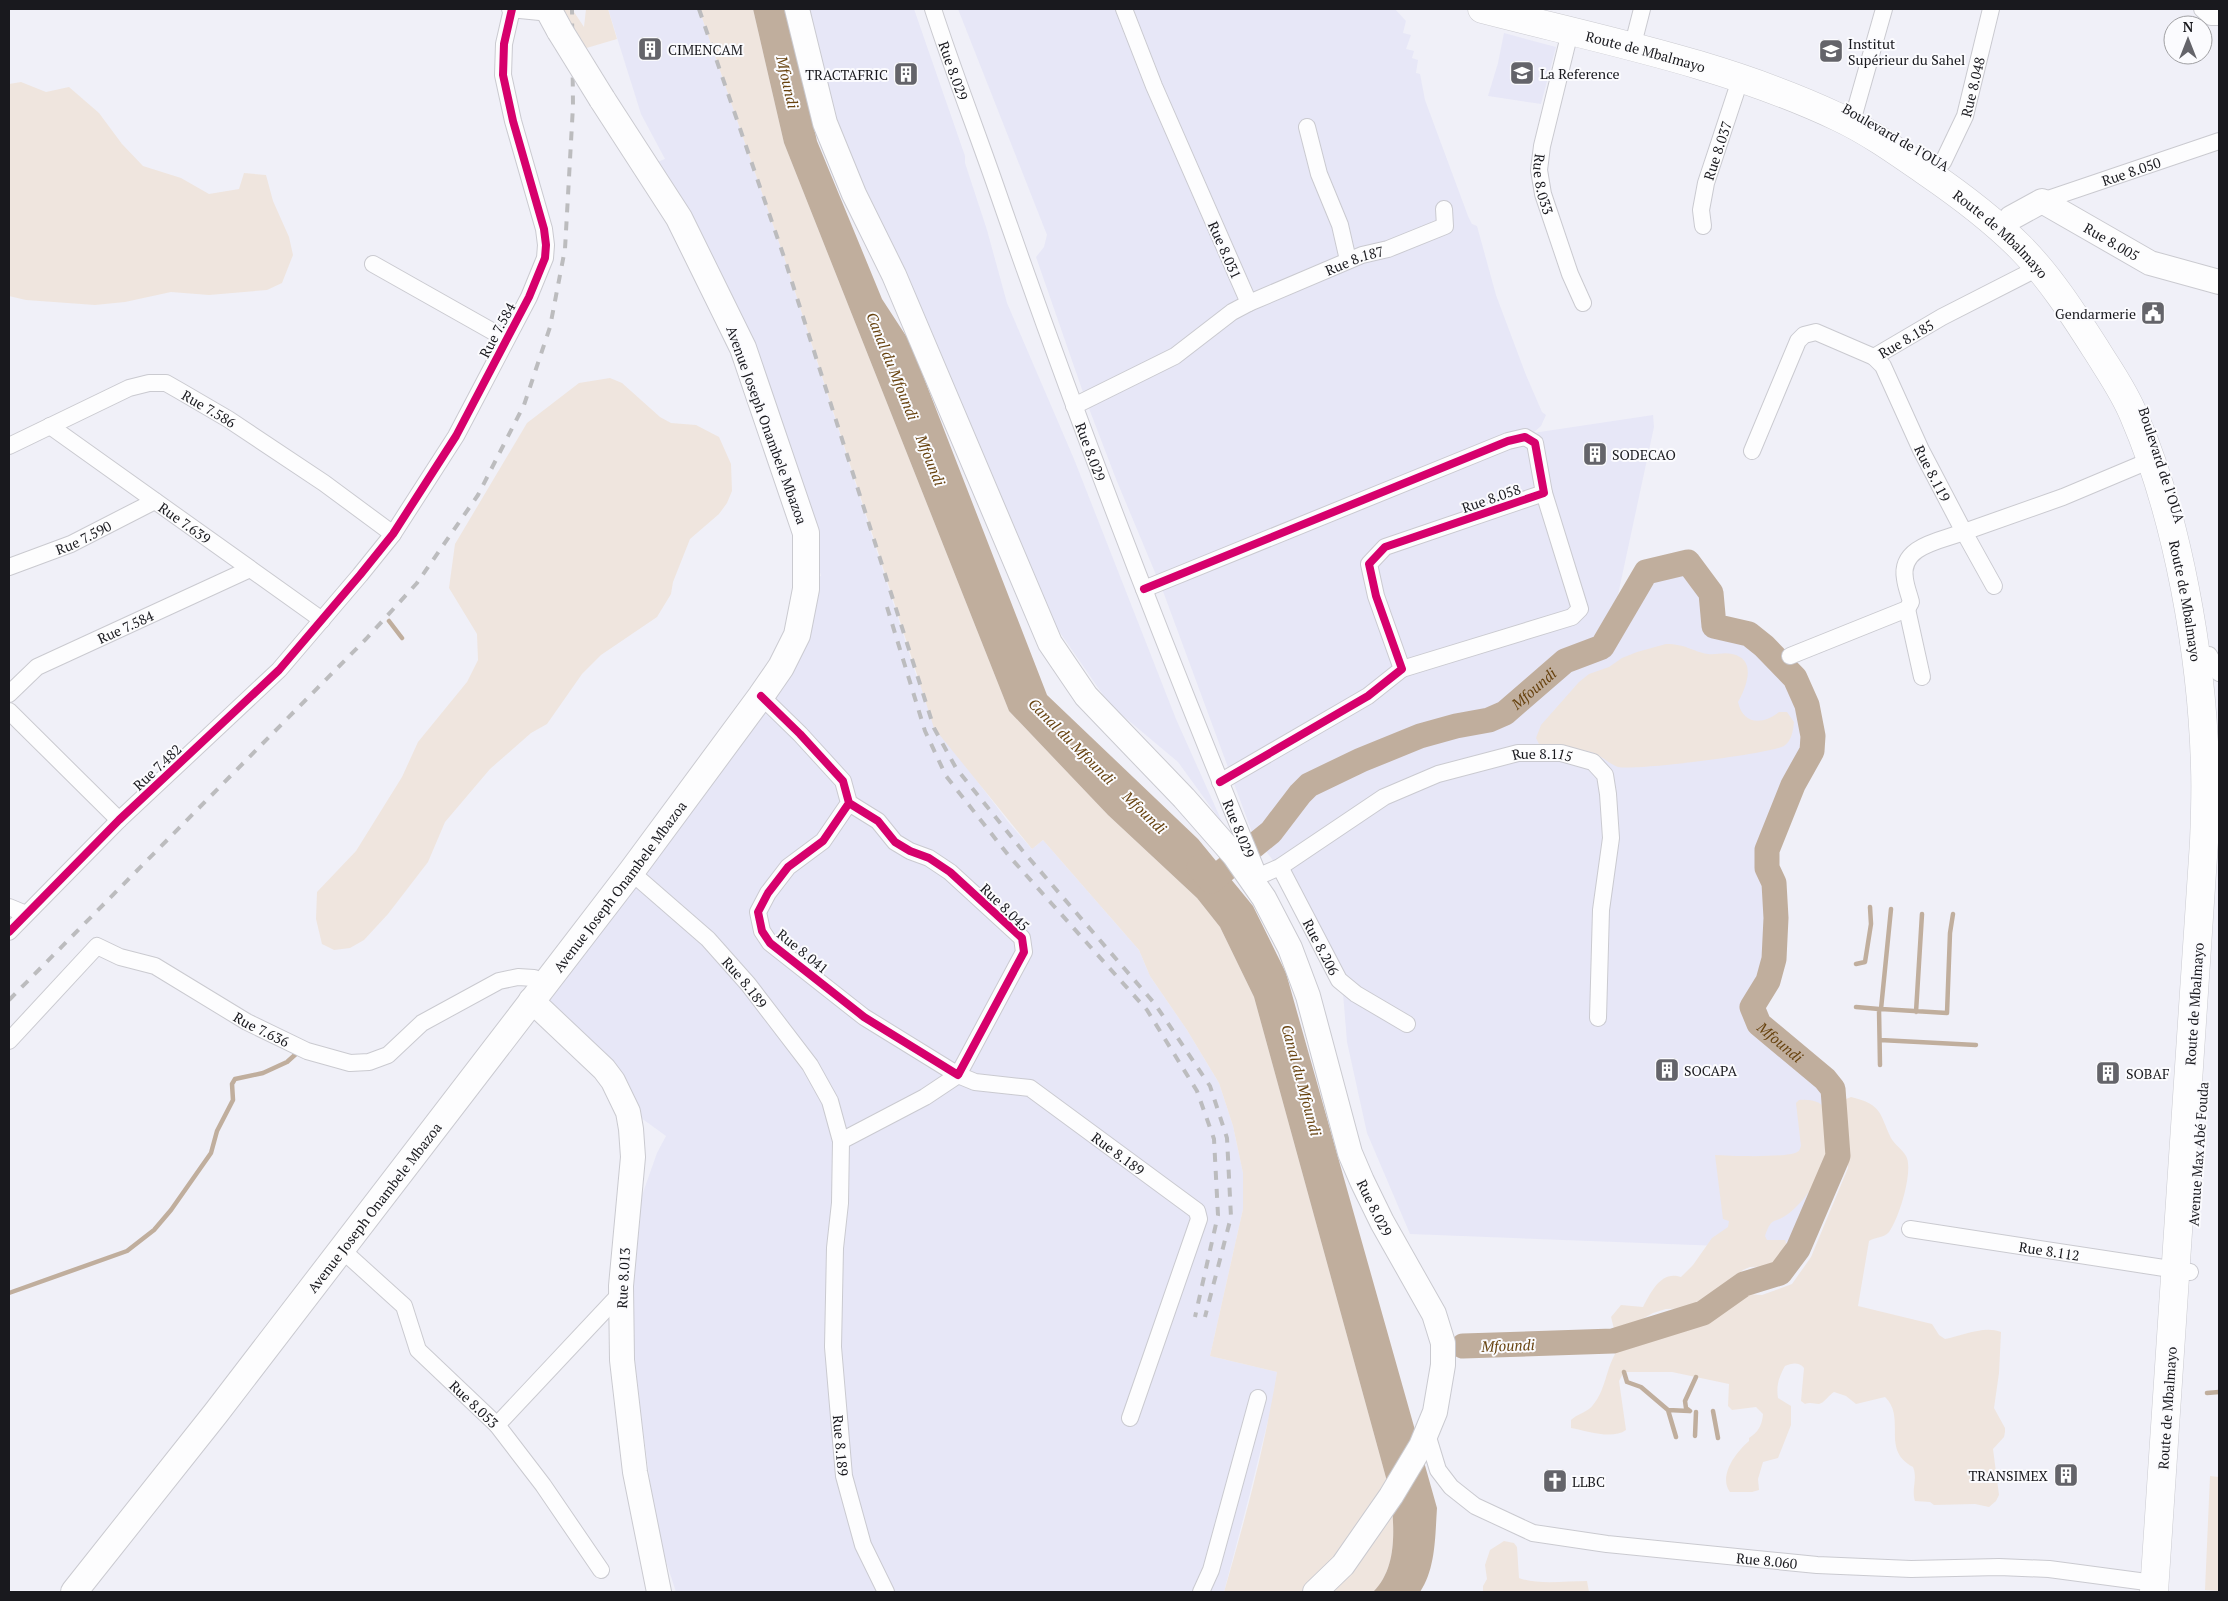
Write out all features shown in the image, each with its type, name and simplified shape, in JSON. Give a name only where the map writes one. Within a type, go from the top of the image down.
[{"type":"highway","name":"Route de Mbalmayo","points":[[1482,9],[1570,32],[1633,42],[1741,77],[1840,117],[1879,140],[1954,191],[2002,229],[2038,268],[2079,322],[2133,413],[2151,460],[2173,536],[2190,622],[2202,709],[2206,769],[2183,1271],[2158,1589]]},
{"type":"highway","name":"Boulevard de l'OUA","points":[[1528,9],[1633,42],[1734,64],[1855,111],[1943,162],[2011,218],[2038,245],[2092,314],[2120,359],[2145,408],[2159,446],[2176,504],[2214,664]]},
{"type":"highway","name":"Avenue Max Abé Fouda","points":[[2183,1271],[2217,843],[2214,664]]},
{"type":"main road","points":[[797,9],[825,123],[854,194],[894,275],[1050,643],[1086,696],[1184,798],[1258,882]]},
{"type":"main road","name":"Avenue Joseph Onambele Mbazoa","points":[[74,1592],[216,1413],[631,872],[781,668],[797,635],[806,589],[806,533],[743,348],[679,218],[552,18]]},
{"type":"main road","points":[[2011,218],[2042,200]]},
{"type":"main road","name":"Rue 8.005","points":[[2042,200],[2150,263],[2219,282]]},
{"type":"main road","name":"Rue 8.029","points":[[1258,882],[1290,948],[1308,996],[1350,1152],[1382,1222],[1434,1314],[1443,1344],[1443,1365],[1435,1412],[1424,1440],[1392,1496],[1343,1565],[1315,1592]]},
{"type":"main road","name":"Rue 8.013","points":[[538,991],[613,1081],[628,1112],[633,1157],[620,1294],[622,1360],[638,1492],[659,1592]]},
{"type":"street","points":[[511,9],[552,18]]},
{"type":"street","name":"Rue 7.584","points":[[322,620],[393,534],[456,436],[529,297],[545,258],[546,245],[504,82],[504,44],[511,9]]},
{"type":"street","name":"Rue 8.029","points":[[933,9],[951,65],[1074,406],[1258,882]]},
{"type":"street","name":"Rue 8.031","points":[[1124,9],[1154,86],[1249,302]]},
{"type":"street","points":[[1633,42],[1642,9]]},
{"type":"street","points":[[1855,111],[1884,9]]},
{"type":"street","name":"Rue 8.048","points":[[1943,162],[1965,116],[1991,9]]},
{"type":"street","points":[[2202,9],[2211,17],[2219,17]]},
{"type":"street","name":"Rue 8.033","points":[[1570,32],[1542,146],[1539,170],[1543,194],[1570,274],[1583,303]]},
{"type":"street","name":"Rue 8.037","points":[[1703,226],[1701,210],[1706,183],[1741,77]]},
{"type":"street","points":[[1307,127],[1319,174],[1340,225],[1348,260]]},
{"type":"street","name":"Rue 8.050","points":[[2042,200],[2219,141]]},
{"type":"street","name":"Rue 8.187","points":[[1249,302],[1362,254],[1388,249],[1445,226],[1444,209]]},
{"type":"street","points":[[373,264],[506,339]]},
{"type":"street","name":"Rue 8.185","points":[[1752,451],[1798,341],[1804,335],[1816,332],[1874,357],[1942,317],[2038,268]]},
{"type":"street","points":[[1074,406],[1174,356],[1232,312],[1249,302]]},
{"type":"street","name":"Rue 8.119","points":[[1874,357],[1883,366],[1920,450],[1994,586]]},
{"type":"street","name":"Rue 7.586","points":[[9,446],[129,388],[149,383],[166,383],[228,419],[324,483],[393,534]]},
{"type":"street","name":"Rue 7.639","points":[[50,426],[322,620]]},
{"type":"street","points":[[1144,589],[1508,441],[1525,437],[1535,443],[1544,492],[1580,609],[1572,617],[1402,669],[1368,696],[1220,782]]},
{"type":"street","points":[[1922,677],[1907,609],[1910,602],[1904,565],[1912,552],[2026,511],[2151,460]]},
{"type":"street","name":"Rue 8.058","points":[[1402,669],[1376,596],[1369,564],[1385,547],[1544,492]]},
{"type":"street","name":"Rue 7.590","points":[[9,567],[71,544],[155,501]]},
{"type":"street","name":"Rue 7.584","points":[[9,694],[37,667],[250,568]]},
{"type":"street","points":[[1790,656],[1907,609]]},
{"type":"street","name":"Rue 7.482","points":[[9,932],[119,820],[279,670],[322,620]]},
{"type":"street","points":[[761,696],[800,734],[843,781],[849,803]]},
{"type":"street","points":[[9,711],[119,820]]},
{"type":"street","name":"Rue 8.115","points":[[1258,882],[1384,798],[1438,774],[1518,754],[1561,752],[1593,762],[1605,776],[1611,838],[1601,910],[1598,1018]]},
{"type":"street","name":"Rue 8.045","points":[[849,803],[878,821],[895,842],[910,851],[929,858],[950,872],[1022,938],[1024,952],[958,1075]]},
{"type":"street","name":"Rue 8.041","points":[[849,803],[822,841],[788,868],[768,893],[758,912],[762,932],[770,943],[864,1017],[958,1075]]},
{"type":"street","name":"Rue 8.206","points":[[1280,868],[1339,980],[1356,994],[1407,1024]]},
{"type":"street","name":"Rue 8.189","points":[[631,872],[708,939],[753,991],[810,1065],[830,1101],[841,1141],[840,1204],[835,1248],[833,1347],[844,1476],[863,1545],[886,1592]]},
{"type":"street","points":[[9,907],[26,914]]},
{"type":"street","name":"Rue 7.636","points":[[9,1041],[97,946],[120,957],[155,966],[247,1022],[307,1051],[350,1063],[369,1062],[388,1055],[422,1023],[499,981],[518,977],[534,978],[538,991]]},
{"type":"street","points":[[841,1141],[924,1097],[958,1075]]},
{"type":"street","name":"Rue 8.189","points":[[958,1075],[976,1082],[1030,1088],[1199,1214],[1130,1418]]},
{"type":"street","name":"Rue 8.112","points":[[1910,1229],[2183,1271]]},
{"type":"street","name":"Rue 8.053","points":[[341,1249],[404,1306],[418,1350],[497,1425],[543,1485],[601,1570]]},
{"type":"street","points":[[497,1425],[620,1294]]},
{"type":"street","points":[[1200,1592],[1211,1570],[1258,1398]]},
{"type":"street","name":"Rue 8.060","points":[[1424,1440],[1438,1470],[1451,1487],[1475,1506],[1533,1533],[1606,1544],[1817,1565],[1911,1569],[1982,1567],[2050,1569],[2158,1589]]},
{"type":"shaded area","points":[[548,9],[572,9],[584,27],[586,9],[608,9],[617,39],[573,52]]},
{"type":"shaded area","points":[[608,9],[699,9],[784,257],[918,681],[959,757],[1009,823],[1032,849],[1043,840],[1139,950],[1150,976],[1187,1030],[1219,1083],[1233,1126],[1243,1173],[1243,1209],[1210,1356],[1277,1372],[1272,1405],[1224,1592],[676,1592],[663,1552],[652,1496],[626,1305],[640,1201],[657,1153],[666,1136],[637,1115],[535,1016],[689,816],[784,687],[812,578],[821,576],[808,530],[655,163],[665,159],[641,114]]},
{"type":"shaded area","points":[[699,9],[753,9],[784,143],[1009,711],[1108,815],[1197,898],[1220,927],[1254,997],[1391,1496],[1393,1534],[1390,1559],[1387,1571],[1373,1592],[1224,1592],[1254,1483],[1277,1372],[1210,1356],[1243,1209],[1243,1173],[1233,1126],[1219,1083],[1187,1030],[1150,976],[1139,950],[1043,840],[1032,849],[934,728],[784,257]]},
{"type":"shaded area","points":[[806,9],[914,9],[965,156],[965,163],[987,230],[1007,303],[1074,459],[1176,719],[1223,824],[1178,762],[1110,705],[1052,621],[930,328],[837,137]]},
{"type":"shaded area","points":[[958,9],[1395,9],[1406,21],[1403,33],[1411,35],[1406,49],[1414,51],[1412,58],[1418,60],[1416,73],[1420,74],[1425,100],[1468,216],[1472,224],[1477,226],[1496,295],[1526,375],[1542,412],[1546,415],[1541,426],[1533,433],[1653,415],[1654,427],[1610,632],[1646,572],[1688,562],[1711,593],[1714,626],[1749,634],[1764,646],[1795,678],[1807,705],[1813,736],[1812,751],[1792,785],[1767,850],[1767,868],[1774,883],[1776,918],[1774,959],[1768,981],[1752,1007],[1759,1024],[1825,1079],[1833,1089],[1838,1156],[1798,1249],[1410,1234],[1367,1133],[1347,1042],[1342,981],[1302,897],[1253,835],[1164,594],[1116,479],[1085,398],[1036,257],[1044,247],[1047,235]]},
{"type":"shaded area","name":"La Reference","points":[[1504,33],[1556,47],[1541,104],[1488,96],[1498,63]]},
{"type":"shaded area","points":[[21,82],[46,92],[69,87],[99,113],[122,144],[143,166],[181,178],[209,194],[239,189],[244,173],[266,175],[273,201],[289,237],[293,255],[282,283],[267,290],[209,295],[171,292],[125,302],[95,305],[26,300],[9,296],[9,84]]},
{"type":"shaded area","points":[[610,378],[622,383],[660,417],[671,423],[696,425],[719,437],[731,464],[732,491],[727,503],[719,514],[690,539],[673,582],[671,594],[657,617],[601,655],[582,674],[547,724],[531,733],[490,769],[445,822],[428,862],[388,914],[364,940],[350,948],[334,950],[322,944],[316,919],[317,892],[356,851],[402,777],[418,742],[467,682],[478,660],[477,634],[449,588],[455,544],[527,423],[579,383]]},
{"type":"shaded area","points":[[1666,644],[1679,645],[1702,653],[1729,653],[1740,657],[1745,661],[1748,674],[1738,702],[1741,710],[1749,719],[1760,721],[1779,712],[1787,712],[1794,722],[1789,741],[1784,746],[1754,753],[1629,768],[1618,767],[1591,752],[1539,744],[1536,738],[1541,725],[1579,682],[1589,674],[1609,667],[1622,658],[1637,652]]},
{"type":"shaded area","points":[[1851,1097],[1869,1103],[1879,1111],[1891,1138],[1906,1156],[1908,1163],[1907,1183],[1893,1226],[1887,1234],[1869,1241],[1858,1306],[1932,1324],[1939,1335],[1945,1339],[1980,1330],[2001,1332],[1999,1373],[1994,1408],[2005,1428],[2005,1432],[2004,1437],[1993,1449],[1999,1495],[1996,1501],[1989,1507],[1975,1504],[1934,1505],[1930,1502],[1915,1501],[1913,1467],[1903,1460],[1898,1452],[1895,1443],[1894,1414],[1891,1405],[1885,1397],[1856,1404],[1846,1396],[1834,1392],[1819,1404],[1805,1404],[1801,1401],[1804,1368],[1798,1364],[1785,1366],[1777,1393],[1778,1398],[1791,1406],[1791,1425],[1778,1458],[1763,1462],[1758,1479],[1759,1490],[1752,1492],[1730,1492],[1726,1479],[1727,1472],[1734,1458],[1759,1428],[1763,1414],[1756,1407],[1732,1410],[1728,1406],[1729,1384],[1672,1372],[1624,1372],[1619,1381],[1626,1430],[1607,1435],[1571,1428],[1571,1420],[1591,1407],[1597,1399],[1617,1351],[1662,1326],[1698,1324],[1720,1310],[1727,1308],[1746,1294],[1762,1295],[1792,1284],[1811,1257],[1848,1168],[1844,1105],[1846,1099]]},
{"type":"shaded area","points":[[1799,1100],[1817,1102],[1825,1110],[1827,1115],[1826,1156],[1819,1176],[1805,1197],[1788,1214],[1772,1222],[1767,1229],[1765,1236],[1767,1240],[1785,1240],[1788,1248],[1777,1266],[1750,1267],[1743,1270],[1695,1308],[1666,1309],[1653,1313],[1622,1330],[1614,1329],[1611,1317],[1621,1305],[1643,1307],[1662,1279],[1674,1276],[1681,1277],[1693,1265],[1712,1238],[1728,1227],[1729,1221],[1723,1219],[1715,1155],[1771,1156],[1791,1154],[1799,1151],[1801,1146],[1796,1103]]},
{"type":"shaded area","points":[[2210,1476],[2219,1477],[2219,1591],[2205,1590]]},
{"type":"shaded area","points":[[1504,1541],[1514,1543],[1517,1547],[1519,1578],[1543,1582],[1587,1581],[1589,1592],[1483,1592],[1483,1586],[1487,1579],[1485,1565],[1490,1550]]},
{"type":"water","name":"Canal du Mfoundi","points":[[753,9],[786,9],[817,141],[882,299],[910,342],[1047,695],[1198,839],[1253,906],[1286,973],[1437,1508],[1432,1562],[1420,1592],[1373,1592],[1387,1571],[1390,1559],[1393,1534],[1391,1496],[1254,997],[1220,927],[1197,898],[1108,815],[1009,711],[784,143]]},
{"type":"waterway","name":"Mfoundi","points":[[1199,867],[1211,881],[1271,832],[1309,785],[1361,760],[1420,736],[1456,726],[1489,720],[1505,713],[1565,661],[1602,647],[1646,572],[1688,562],[1711,593],[1714,626],[1749,634],[1764,646],[1795,678],[1807,705],[1813,736],[1812,751],[1793,785],[1767,850],[1767,868],[1774,883],[1776,918],[1774,959],[1768,981],[1752,1007],[1759,1024],[1825,1079],[1833,1089],[1838,1156],[1798,1249],[1780,1273],[1744,1284],[1703,1313],[1613,1341],[1463,1346]]},
{"type":"waterway","points":[[389,621],[402,638]]},
{"type":"waterway","points":[[1856,964],[1865,962],[1871,924],[1870,907]]},
{"type":"waterway","points":[[1891,909],[1881,1009],[1947,1013],[1950,933],[1953,914]]},
{"type":"waterway","points":[[1916,1012],[1922,914]]},
{"type":"waterway","points":[[1856,1007],[1879,1009],[1880,1065]]},
{"type":"waterway","points":[[1880,1040],[1976,1045]]},
{"type":"waterway","points":[[9,1293],[127,1251],[154,1230],[171,1210],[211,1153],[217,1131],[233,1100],[232,1084],[235,1079],[263,1073],[287,1062],[297,1053]]},
{"type":"waterway","points":[[1624,1372],[1627,1382],[1641,1387],[1668,1410],[1676,1437]]},
{"type":"waterway","points":[[1690,1411],[1686,1408],[1685,1401],[1696,1377]]},
{"type":"waterway","points":[[2207,1393],[2219,1392]]},
{"type":"waterway","points":[[1668,1410],[1689,1411]]},
{"type":"waterway","points":[[1713,1411],[1718,1438]]},
{"type":"waterway","points":[[1695,1436],[1696,1412]]},
{"type":"railway","points":[[9,1000],[366,639],[417,583],[478,495],[524,405],[550,327],[565,249],[573,106],[572,9]]},
{"type":"railway","points":[[699,9],[784,257],[934,728],[956,768],[1022,850],[1155,1004],[1210,1086],[1227,1138],[1231,1217],[1205,1317]]},
{"type":"railway","points":[[887,607],[925,731],[946,776],[1009,856],[1147,1010],[1197,1091],[1214,1139],[1218,1215],[1195,1317]]},
{"type":"cycle path","points":[[9,932],[119,820],[279,670],[393,534],[456,436],[529,297],[545,258],[544,229],[513,121],[503,75],[504,44],[512,9]]},
{"type":"cycle path","points":[[1144,589],[1508,441],[1525,437],[1535,443],[1544,493],[1385,547],[1369,564],[1376,596],[1402,669],[1368,696],[1220,782]]},
{"type":"cycle path","points":[[761,696],[800,734],[843,781],[849,803],[823,841],[788,867],[768,893],[758,912],[762,931],[770,943],[864,1017],[958,1075],[1024,952],[1022,938],[950,872],[929,858],[910,851],[895,842],[878,821],[849,803]]},
{"type":"place","name":"CIMENCAM","points":[[650,49]]},
{"type":"place","name":"Institut Supérieur du Sahel","points":[[1831,51]]},
{"type":"place","name":"La Reference","points":[[1522,73]]},
{"type":"place","name":"TRACTAFRIC","points":[[906,74]]},
{"type":"place","name":"Gendarmerie","points":[[2153,313]]},
{"type":"place","name":"SODECAO","points":[[1595,454]]},
{"type":"place","name":"SOCAPA","points":[[1667,1070]]},
{"type":"place","name":"SOBAF","points":[[2108,1073]]},
{"type":"place","name":"TRANSIMEX","points":[[2066,1475]]},
{"type":"place","name":"LLBC","points":[[1555,1481]]}]
